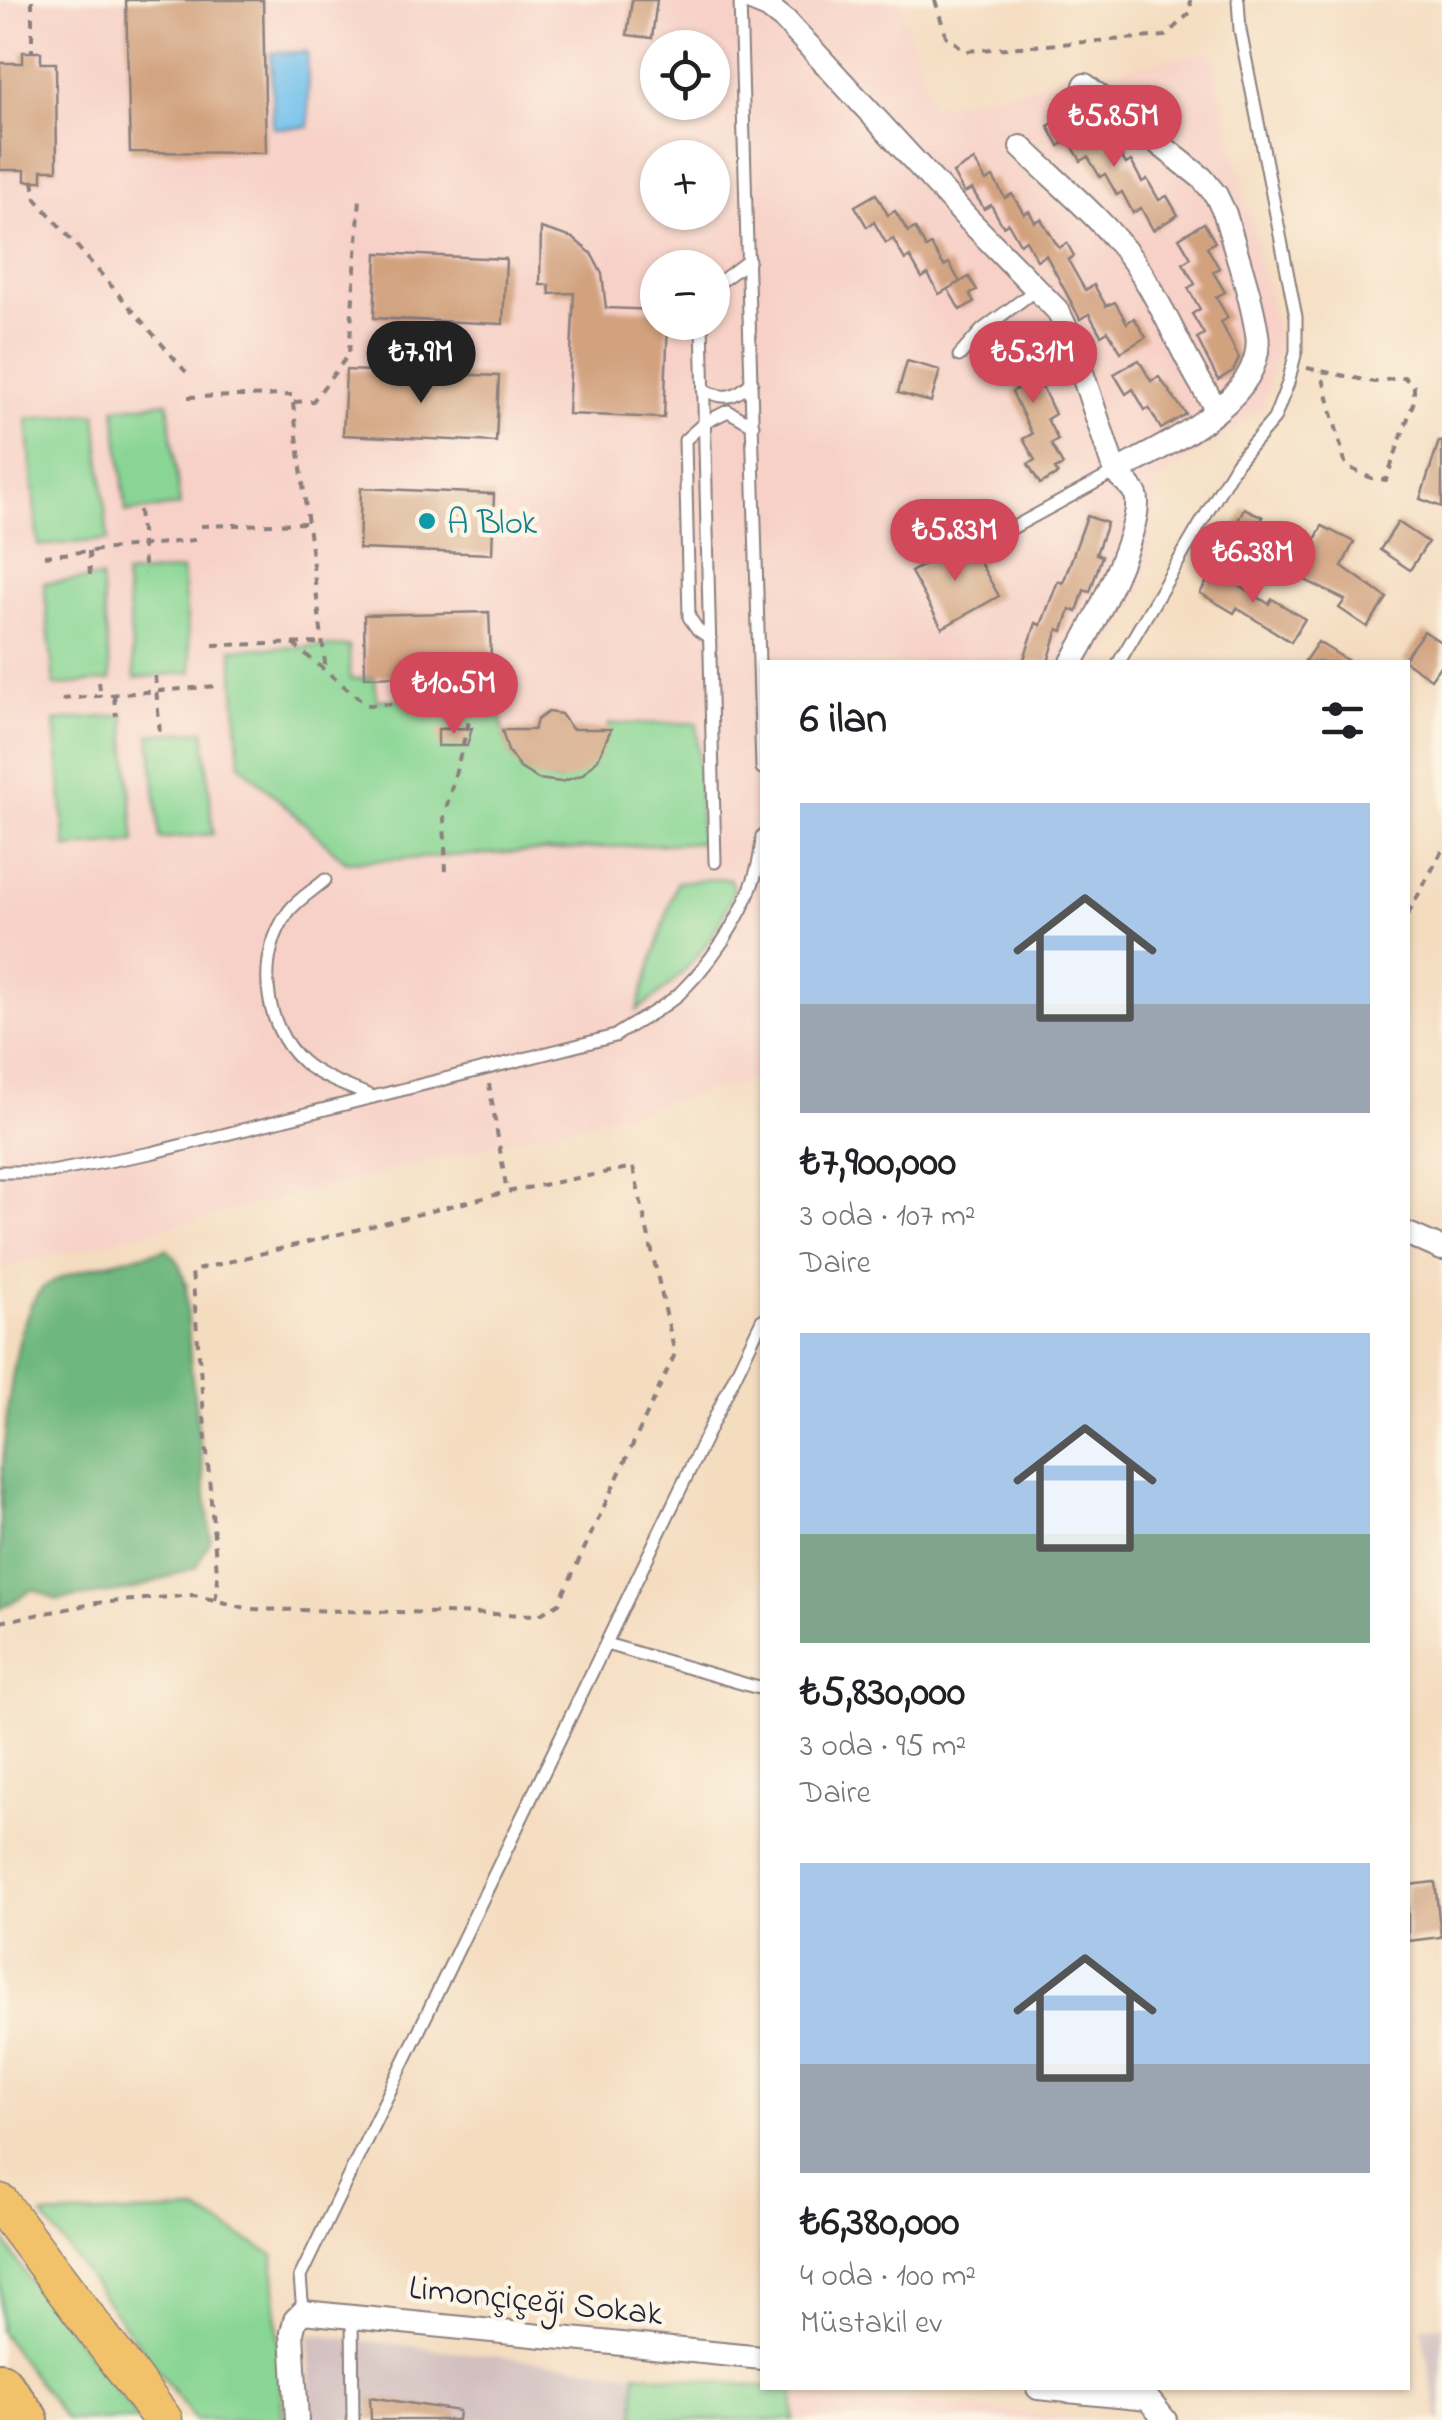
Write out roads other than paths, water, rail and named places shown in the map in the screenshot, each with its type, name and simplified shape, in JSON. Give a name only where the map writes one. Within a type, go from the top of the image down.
[{"type":"highway","points":[[0,2384],[27,2420]]},
{"type":"main road","points":[[0,2203],[163,2420]]},
{"type":"street","points":[[751,0],[786,21],[967,218],[1038,288],[1065,323],[1115,472],[1134,492],[1136,510],[1124,558],[1073,660]]},
{"type":"street","points":[[1086,85],[1202,178],[1216,196],[1225,214],[1258,346],[1247,381],[1217,408],[1185,434],[1115,472]]},
{"type":"street","points":[[1021,147],[1110,232],[1134,262],[1183,355],[1217,408]]},
{"type":"street","points":[[1410,1235],[1442,1248]]},
{"type":"street","points":[[297,2420],[292,2334],[294,2320],[303,2312]]},
{"type":"street","name":"Limonçiçeği Sokak","points":[[303,2312],[760,2358]]},
{"type":"street","points":[[1058,2390],[1148,2399],[1166,2420]]},
{"type":"lane","points":[[740,0],[760,692]]},
{"type":"lane","points":[[1121,660],[1237,462],[1274,419],[1293,364],[1296,317],[1240,30],[1238,0]]},
{"type":"lane","points":[[730,274],[748,260]]},
{"type":"lane","points":[[959,356],[982,330],[1038,288]]},
{"type":"lane","points":[[703,340],[715,862]]},
{"type":"lane","points":[[704,389],[717,397],[730,397],[740,394],[752,382]]},
{"type":"lane","points":[[710,638],[689,617],[686,440],[704,423],[728,411],[753,425]]},
{"type":"lane","points":[[1005,532],[1115,472]]},
{"type":"lane","points":[[0,1172],[51,1172],[151,1153],[614,1036],[678,994],[728,935],[760,863]]},
{"type":"lane","points":[[325,880],[289,911],[272,947],[267,976],[270,1004],[279,1030],[306,1064],[374,1097]]},
{"type":"lane","points":[[303,2312],[300,2277],[760,1324]]},
{"type":"lane","points":[[606,1644],[760,1688]]},
{"type":"lane","points":[[352,2315],[353,2420]]},
{"type":"water","points":[[307,52],[309,127],[273,128],[271,53]]},
{"type":"place","name":"A Blok","points":[[427,521]]}]
